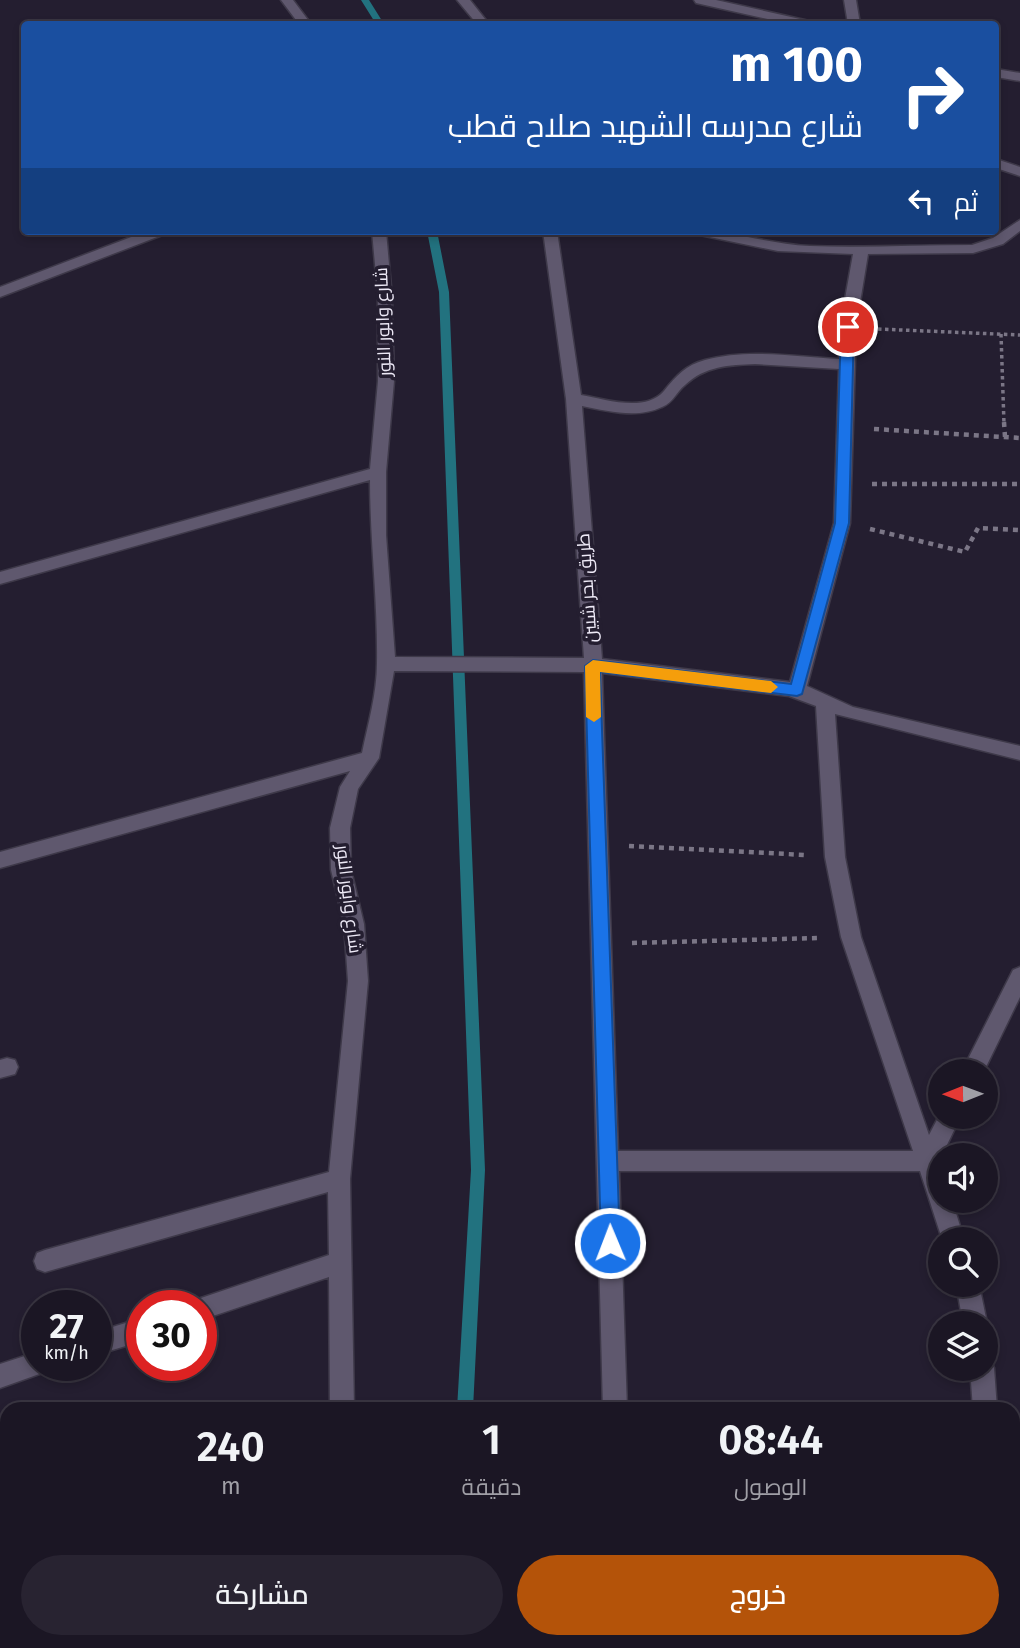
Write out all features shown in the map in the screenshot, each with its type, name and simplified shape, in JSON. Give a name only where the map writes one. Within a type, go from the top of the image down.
[{"type":"street","points":[[286,0],[303,21]]},
{"type":"street","points":[[463,0],[482,21]]},
{"type":"street","points":[[850,0],[854,21]]},
{"type":"street","points":[[705,1],[791,21]]},
{"type":"street","points":[[999,74],[1020,77]]},
{"type":"street","points":[[999,164],[1020,172]]},
{"type":"street","points":[[720,235],[778,247],[834,252],[973,249],[998,241],[1020,224]]},
{"type":"street","points":[[0,292],[150,235]]},
{"type":"street","name":"شارع وابور النور","points":[[342,1402],[339,1179],[358,981],[354,924],[341,870],[341,828],[349,787],[369,758],[381,708],[386,664],[381,603],[378,472],[386,381],[385,298],[379,235]]},
{"type":"street","name":"طريق بحر شبين","points":[[551,235],[574,399],[593,666],[599,944],[615,1402]]},
{"type":"street","points":[[797,690],[842,523],[848,327],[861,250]]},
{"type":"street","points":[[574,399],[648,407],[668,396],[676,384],[695,370],[708,364],[730,360],[847,364]]},
{"type":"street","points":[[0,578],[378,472]]},
{"type":"street","points":[[386,664],[593,666],[797,690],[849,713],[1020,753]]},
{"type":"street","points":[[608,1161],[928,1161],[851,937],[835,857],[825,704]]},
{"type":"street","points":[[0,860],[369,758]]},
{"type":"street","points":[[979,1059],[1020,976]]},
{"type":"street","points":[[45,1261],[339,1179]]},
{"type":"street","points":[[217,1304],[338,1263]]},
{"type":"street","points":[[0,1376],[21,1369]]},
{"type":"street","points":[[983,1381],[984,1402]]},
{"type":"path","points":[[848,327],[1020,335]]},
{"type":"path","points":[[1001,334],[1005,437]]},
{"type":"path","points":[[845,427],[1020,438]]},
{"type":"path","points":[[843,484],[1020,484]]},
{"type":"path","points":[[842,523],[965,552],[978,528],[1020,530]]},
{"type":"path","points":[[597,845],[835,857]]},
{"type":"path","points":[[599,944],[851,937]]},
{"type":"waterway","points":[[365,0],[378,21]]},
{"type":"waterway","points":[[433,235],[444,292],[478,1170],[465,1402]]},
{"type":"slow traffic","points":[[594,717],[593,666],[771,687]]},
{"type":"route","points":[[610,1243],[599,944],[593,666],[797,690],[842,523],[848,327]]}]
